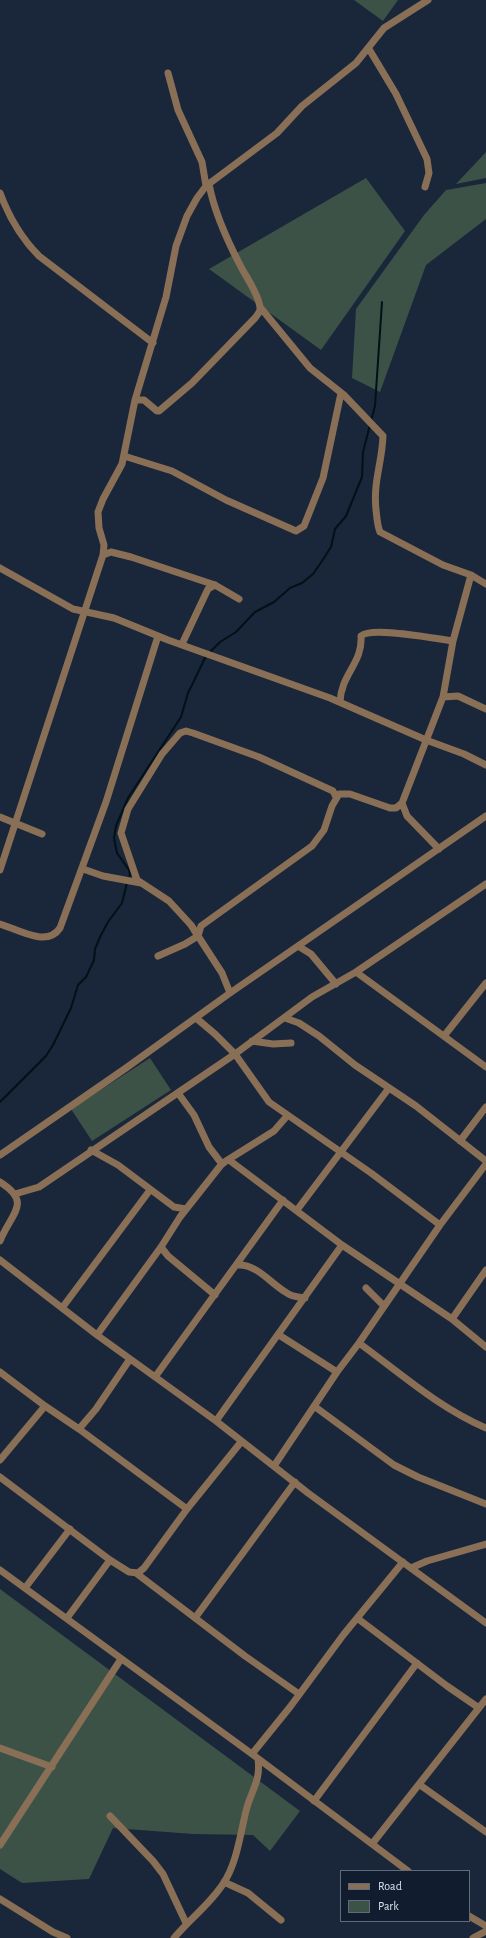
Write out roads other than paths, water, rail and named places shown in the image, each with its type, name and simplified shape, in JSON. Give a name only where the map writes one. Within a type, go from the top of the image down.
[{"type":"street","points":[[0,870],[103,555],[104,545],[98,512],[102,499],[122,464],[135,400],[166,297],[180,232],[197,198],[208,185],[277,133],[302,106],[356,63],[369,49],[384,28],[428,0]]},
{"type":"street","points":[[369,49],[396,94],[427,159],[429,173],[425,187]]},
{"type":"street","points":[[168,73],[178,110],[202,162],[218,214],[260,307],[310,368],[341,393],[383,436],[382,453],[375,479],[374,494],[380,532],[443,565],[471,575],[486,584]]},
{"type":"street","points":[[0,193],[14,225],[30,247],[48,263],[153,343]]},
{"type":"street","points":[[135,400],[144,400],[157,411],[160,411],[192,383],[252,321],[260,311],[260,307]]},
{"type":"street","points":[[124,456],[172,471],[226,500],[276,524],[296,531],[304,526],[323,478],[341,393]]},
{"type":"street","points":[[103,555],[111,552],[119,553],[215,585],[239,599]]},
{"type":"street","points":[[0,568],[68,607],[114,618],[158,636],[340,702],[426,740],[449,747],[486,765]]},
{"type":"street","points":[[198,936],[198,930],[203,923],[312,846],[324,830],[336,797],[339,794],[350,794],[390,808],[396,808],[402,803],[443,697],[453,641],[471,575]]},
{"type":"street","points":[[182,644],[208,588],[215,585]]},
{"type":"street","points":[[340,702],[341,689],[361,651],[362,636],[366,633],[388,632],[453,641]]},
{"type":"street","points":[[0,924],[46,938],[54,935],[65,917],[106,802],[158,636]]},
{"type":"street","points":[[443,697],[458,696],[486,709]]},
{"type":"street","points":[[230,993],[222,973],[191,925],[169,901],[141,884],[136,878],[122,840],[121,833],[122,823],[128,808],[162,754],[182,732],[196,734],[259,757],[333,790],[336,797]]},
{"type":"street","points":[[402,803],[407,816],[439,849]]},
{"type":"street","points":[[0,816],[42,834]]},
{"type":"street","points":[[0,1155],[230,993],[486,816]]},
{"type":"street","points":[[83,869],[103,876],[141,884]]},
{"type":"street","points":[[15,1194],[39,1187],[91,1150],[178,1093],[312,998],[356,972],[486,884]]},
{"type":"street","points":[[158,956],[180,947],[198,936]]},
{"type":"street","points":[[298,946],[311,954],[336,984]]},
{"type":"street","points":[[356,972],[486,1067]]},
{"type":"street","points":[[444,1036],[486,983]]},
{"type":"street","points":[[196,1018],[216,1034],[234,1054],[263,1096],[287,1116],[340,1151],[440,1225]]},
{"type":"street","points":[[285,1018],[304,1027],[416,1106],[486,1161]]},
{"type":"street","points":[[252,1041],[273,1044],[291,1043]]},
{"type":"street","points":[[297,1210],[389,1088]]},
{"type":"street","points":[[178,1093],[194,1115],[209,1147],[224,1162],[233,1162],[342,1245],[452,1319],[486,1347]]},
{"type":"street","points":[[460,1141],[486,1106]]},
{"type":"street","points":[[97,1335],[161,1248],[180,1217],[224,1162],[274,1131],[287,1116]]},
{"type":"street","points":[[91,1150],[118,1165],[174,1207],[180,1217]]},
{"type":"street","points":[[274,1466],[398,1284],[486,1164]]},
{"type":"street","points":[[0,1182],[15,1194],[18,1200],[17,1207],[0,1241]]},
{"type":"street","points":[[62,1308],[150,1190]]},
{"type":"street","points":[[155,1377],[215,1294],[238,1265],[283,1200]]},
{"type":"street","points":[[174,1207],[186,1209]]},
{"type":"street","points":[[216,1421],[342,1245]]},
{"type":"street","points":[[161,1248],[168,1256],[215,1294]]},
{"type":"street","points":[[0,1260],[97,1335],[216,1421],[241,1442],[486,1623]]},
{"type":"street","points":[[238,1265],[245,1265],[253,1268],[287,1294],[305,1298]]},
{"type":"street","points":[[452,1319],[486,1270]]},
{"type":"street","points":[[366,1288],[384,1306]]},
{"type":"street","points":[[279,1335],[337,1372]]},
{"type":"street","points":[[359,1343],[437,1401],[470,1421],[486,1428]]},
{"type":"street","points":[[79,1429],[96,1409],[130,1359]]},
{"type":"street","points":[[0,1372],[187,1509]]},
{"type":"street","points":[[0,1460],[45,1406]]},
{"type":"street","points":[[314,1406],[394,1465],[418,1477],[486,1504]]},
{"type":"street","points":[[136,1573],[144,1568],[187,1509],[241,1442]]},
{"type":"street","points":[[1,1479],[110,1560],[129,1572],[136,1573],[245,1656],[300,1694]]},
{"type":"street","points":[[195,1618],[295,1482]]},
{"type":"street","points":[[25,1588],[70,1530]]},
{"type":"street","points":[[411,1568],[428,1561],[486,1544]]},
{"type":"street","points":[[67,1618],[110,1560]]},
{"type":"street","points":[[174,1938],[186,1923],[215,1895],[224,1882],[241,1836],[248,1805],[258,1779],[255,1756],[357,1618],[403,1562]]},
{"type":"street","points":[[0,1570],[255,1756],[407,1870]]},
{"type":"street","points":[[357,1618],[479,1708]]},
{"type":"street","points":[[0,1845],[121,1659]]},
{"type":"street","points":[[314,1800],[417,1663]]},
{"type":"street","points":[[372,1844],[420,1785],[486,1699]]},
{"type":"street","points":[[0,1748],[52,1766]]},
{"type":"street","points":[[420,1785],[486,1832]]},
{"type":"street","points":[[110,1816],[153,1861],[163,1874],[186,1923]]},
{"type":"street","points":[[224,1882],[248,1893],[280,1920]]},
{"type":"street","points":[[0,1899],[53,1932],[67,1938]]},
{"type":"street","points":[[470,1917],[486,1926]]},
{"type":"street","points":[[473,1938],[485,1933]]},
{"type":"waterway","points":[[371,421],[375,406],[382,302]]},
{"type":"waterway","points":[[211,651],[220,642],[236,632],[255,612],[274,602],[290,588],[302,583],[313,574],[331,547],[335,529],[346,516],[362,477],[363,452],[370,425]]},
{"type":"waterway","points":[[129,879],[129,870],[117,853],[114,838],[116,826],[128,798],[181,717],[188,693],[206,656]]},
{"type":"waterway","points":[[0,1102],[46,1056],[53,1045],[71,1008],[78,985],[86,977],[94,960],[95,949],[100,937],[108,922],[122,903],[127,883]]}]
